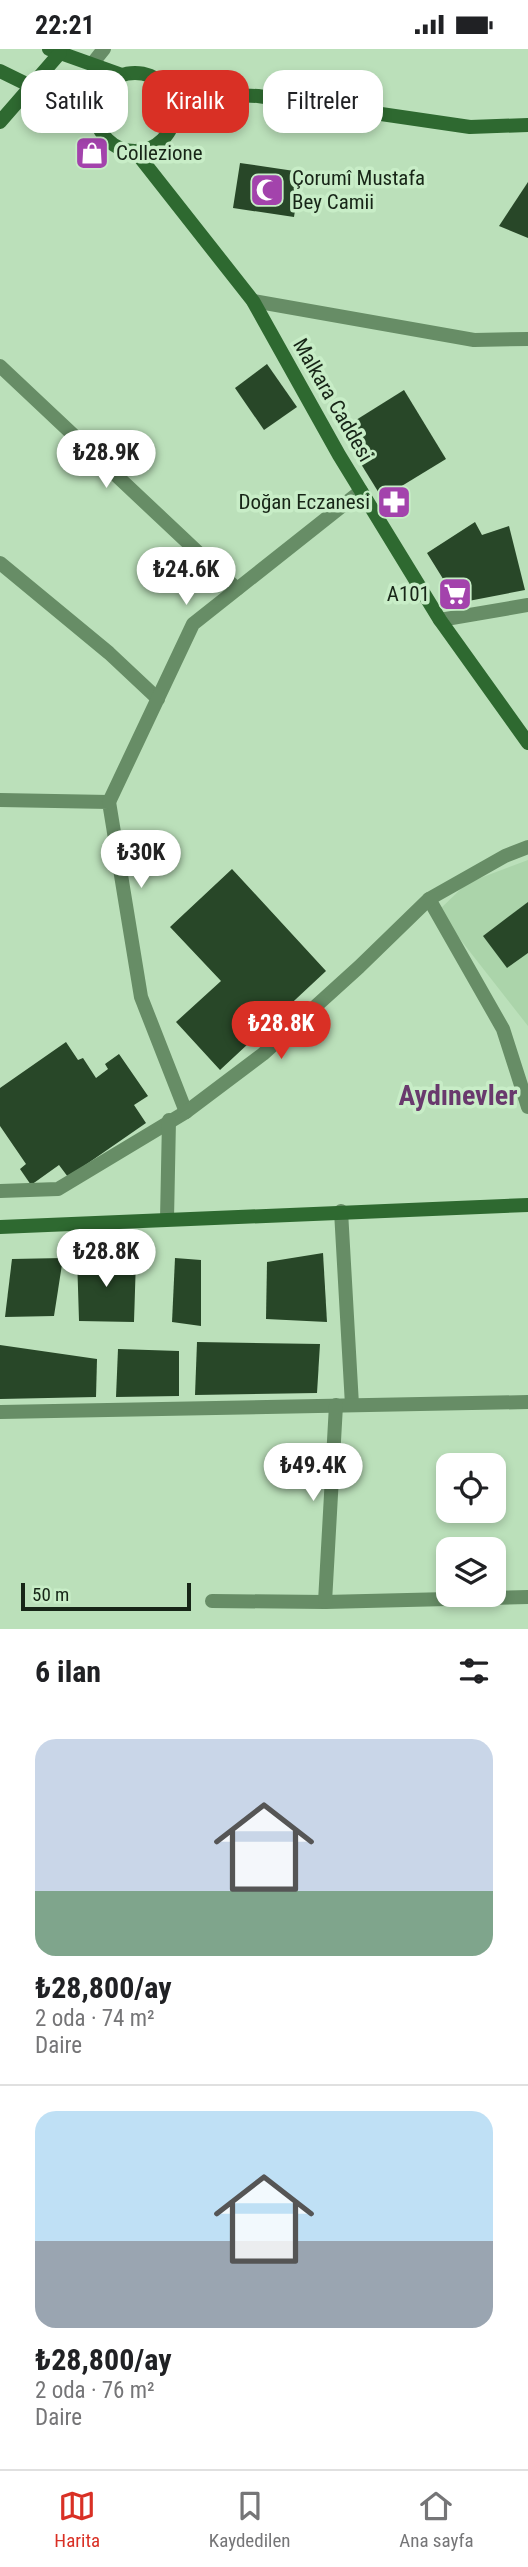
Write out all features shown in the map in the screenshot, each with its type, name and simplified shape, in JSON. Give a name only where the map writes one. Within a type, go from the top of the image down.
[{"type":"main road","points":[[42,70],[55,51],[108,70]]},
{"type":"main road","points":[[0,71],[21,82]]},
{"type":"main road","points":[[249,96],[470,127],[528,125]]},
{"type":"main road","points":[[0,122],[21,98]]},
{"type":"main road","points":[[104,133],[114,145],[135,151],[157,144],[166,133]]},
{"type":"main road","name":"Malkara Caddesi","points":[[135,151],[253,302],[361,491],[440,620],[528,743]]},
{"type":"main road","points":[[0,1227],[528,1205]]},
{"type":"street","points":[[92,64],[104,49]]},
{"type":"street","points":[[253,302],[474,340],[528,339]]},
{"type":"street","points":[[0,366],[237,589]]},
{"type":"street","points":[[186,1112],[141,997],[109,802],[193,624],[361,491]]},
{"type":"street","points":[[0,563],[109,653],[158,699]]},
{"type":"street","points":[[440,620],[528,605]]},
{"type":"street","points":[[0,800],[109,802]]},
{"type":"street","points":[[0,1191],[58,1189],[186,1112],[263,1054],[429,899],[505,856],[528,847]]},
{"type":"street","points":[[429,899],[503,1029],[528,1107]]},
{"type":"street","points":[[167,1219],[169,1120]]},
{"type":"street","points":[[341,1211],[352,1405]]},
{"type":"street","points":[[0,1412],[528,1402]]},
{"type":"street","points":[[326,1602],[336,1405]]},
{"type":"street","points":[[212,1601],[326,1602],[528,1597]]},
{"type":"shaded area","points":[[528,860],[528,1026],[438,911],[467,883]]},
{"type":"building","name":"Çorumî Mustafa Bey Camii","points":[[240,163],[301,172],[294,217],[233,208]]},
{"type":"building","points":[[528,182],[528,238],[499,226]]},
{"type":"building","points":[[267,364],[297,407],[264,430],[235,388]]},
{"type":"building","points":[[404,390],[446,459],[382,498],[340,430]]},
{"type":"building","points":[[475,522],[482,535],[509,526],[525,590],[458,603],[427,553]]},
{"type":"building","points":[[232,869],[326,971],[220,1070],[176,1022],[221,981],[170,927]]},
{"type":"building","points":[[528,902],[528,953],[507,968],[483,936]]},
{"type":"building","points":[[66,1042],[78,1060],[83,1058],[96,1078],[108,1069],[105,1064],[119,1054],[148,1096],[134,1105],[146,1123],[68,1177],[59,1165],[31,1185],[20,1169],[26,1164],[0,1126],[0,1088]]},
{"type":"building","points":[[323,1253],[327,1322],[266,1319],[267,1262]]},
{"type":"building","points":[[77,1257],[136,1259],[134,1322],[79,1321]]},
{"type":"building","points":[[63,1258],[54,1316],[5,1317],[12,1259]]},
{"type":"building","points":[[175,1258],[201,1260],[201,1326],[172,1322]]},
{"type":"building","points":[[197,1342],[320,1344],[317,1393],[195,1395]]},
{"type":"building","points":[[0,1345],[97,1359],[96,1397],[0,1399]]},
{"type":"building","points":[[118,1349],[179,1351],[179,1396],[116,1397]]},
{"type":"place","name":"Collezione","points":[[92,153]]},
{"type":"place","name":"Çorumî Mustafa Bey Camii","points":[[267,190]]},
{"type":"place","name":"Doğan Eczanesi","points":[[394,502]]},
{"type":"place","name":"A101","points":[[455,594]]},
{"type":"district","name":"Aydınevler","points":[[458,1095]]}]
